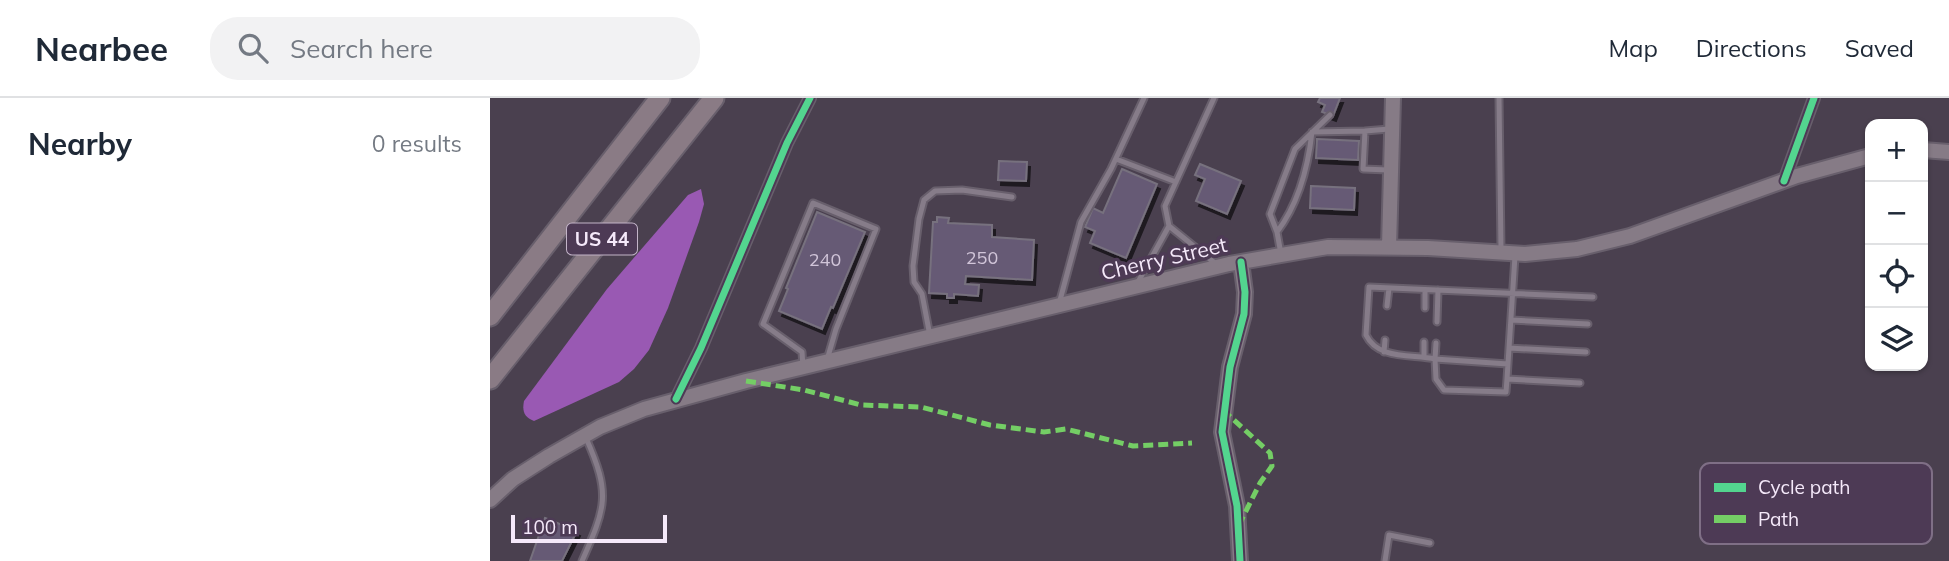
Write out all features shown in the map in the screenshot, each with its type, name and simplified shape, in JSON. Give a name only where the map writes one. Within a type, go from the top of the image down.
[{"type":"highway","name":"US 44","points":[[490,316],[660,98]]},
{"type":"highway","name":"US 44","points":[[490,379],[714,98]]},
{"type":"main road","points":[[1389,247],[1393,98]]},
{"type":"main road","points":[[1928,150],[1949,152]]},
{"type":"main road","name":"Cherry Street","points":[[490,500],[513,479],[585,435],[634,412],[827,361],[1281,254],[1328,247],[1555,252],[1610,242],[1784,181],[1865,157]]},
{"type":"main road","points":[[1240,561],[1237,506],[1222,432],[1230,367],[1244,314],[1245,292],[1241,262]]},
{"type":"street","points":[[676,399],[701,348],[787,143],[810,98]]},
{"type":"street","points":[[1784,181],[1814,98]]},
{"type":"lane","points":[[1059,306],[1081,222],[1116,159],[1144,98]]},
{"type":"lane","points":[[1214,98],[1165,206],[1169,226],[1220,267]]},
{"type":"lane","points":[[1436,343],[1436,379],[1444,390],[1506,393],[1512,292],[1499,98]]},
{"type":"lane","points":[[1281,254],[1278,232],[1270,214],[1295,149],[1330,115]]},
{"type":"lane","points":[[1312,132],[1392,129]]},
{"type":"lane","points":[[1365,131],[1363,169],[1391,170]]},
{"type":"lane","points":[[1278,232],[1288,218],[1308,167],[1312,132]]},
{"type":"lane","points":[[1116,159],[1176,182]]},
{"type":"lane","points":[[930,336],[922,294],[914,282],[917,231],[923,200],[935,191],[962,190],[1012,197]]},
{"type":"lane","points":[[803,367],[802,352],[763,324],[813,204],[876,229],[835,329],[827,361]]},
{"type":"lane","points":[[1135,287],[1169,226]]},
{"type":"lane","points":[[1508,364],[1435,359],[1384,352],[1376,348],[1366,335],[1369,287],[1593,297]]},
{"type":"lane","points":[[1387,306],[1389,288]]},
{"type":"lane","points":[[1425,308],[1426,290]]},
{"type":"lane","points":[[1437,322],[1438,290]]},
{"type":"lane","points":[[1511,320],[1588,324]]},
{"type":"lane","points":[[1384,352],[1385,340]]},
{"type":"lane","points":[[1424,342],[1424,357]]},
{"type":"lane","points":[[1509,348],[1586,352]]},
{"type":"lane","points":[[1507,379],[1580,383]]},
{"type":"lane","points":[[582,561],[598,525],[604,503],[599,468],[585,435]]},
{"type":"lane","points":[[1385,561],[1389,535],[1430,543]]},
{"type":"shaded area","points":[[701,189],[704,204],[699,222],[668,308],[649,350],[619,382],[534,421],[528,418],[524,411],[524,401],[607,289],[688,195]]},
{"type":"building","points":[[1320,98],[1340,98],[1333,116],[1322,112],[1325,105],[1318,102]]},
{"type":"building","points":[[1317,139],[1359,141],[1358,160],[1316,158]]},
{"type":"building","points":[[999,161],[1027,162],[1026,181],[998,180]]},
{"type":"building","points":[[1200,164],[1241,181],[1227,214],[1196,201],[1205,179],[1195,175]]},
{"type":"building","points":[[1122,169],[1157,184],[1126,258],[1090,243],[1095,231],[1085,227],[1093,208],[1103,213]]},
{"type":"building","points":[[1311,186],[1355,188],[1354,210],[1310,208]]},
{"type":"building","points":[[817,212],[865,232],[822,329],[779,311]]},
{"type":"building","points":[[937,217],[949,218],[948,223],[992,225],[992,237],[1034,240],[1032,280],[966,276],[965,284],[979,285],[978,296],[954,294],[954,298],[947,298],[947,294],[929,293],[933,222],[937,222]]},
{"type":"building","points":[[545,518],[577,531],[562,561],[530,561]]},
{"type":"marked path","points":[[746,381],[804,390],[861,405],[921,407],[990,425],[1044,432],[1066,429],[1133,446],[1192,443]]},
{"type":"marked path","points":[[1223,410],[1270,453],[1272,466],[1260,483],[1241,521]]},
{"type":"cycle path","points":[[676,399],[701,348],[787,143],[810,98]]},
{"type":"cycle path","points":[[1784,181],[1814,98]]},
{"type":"cycle path","points":[[1240,561],[1237,506],[1222,432],[1230,367],[1244,314],[1245,292],[1241,262]]}]
